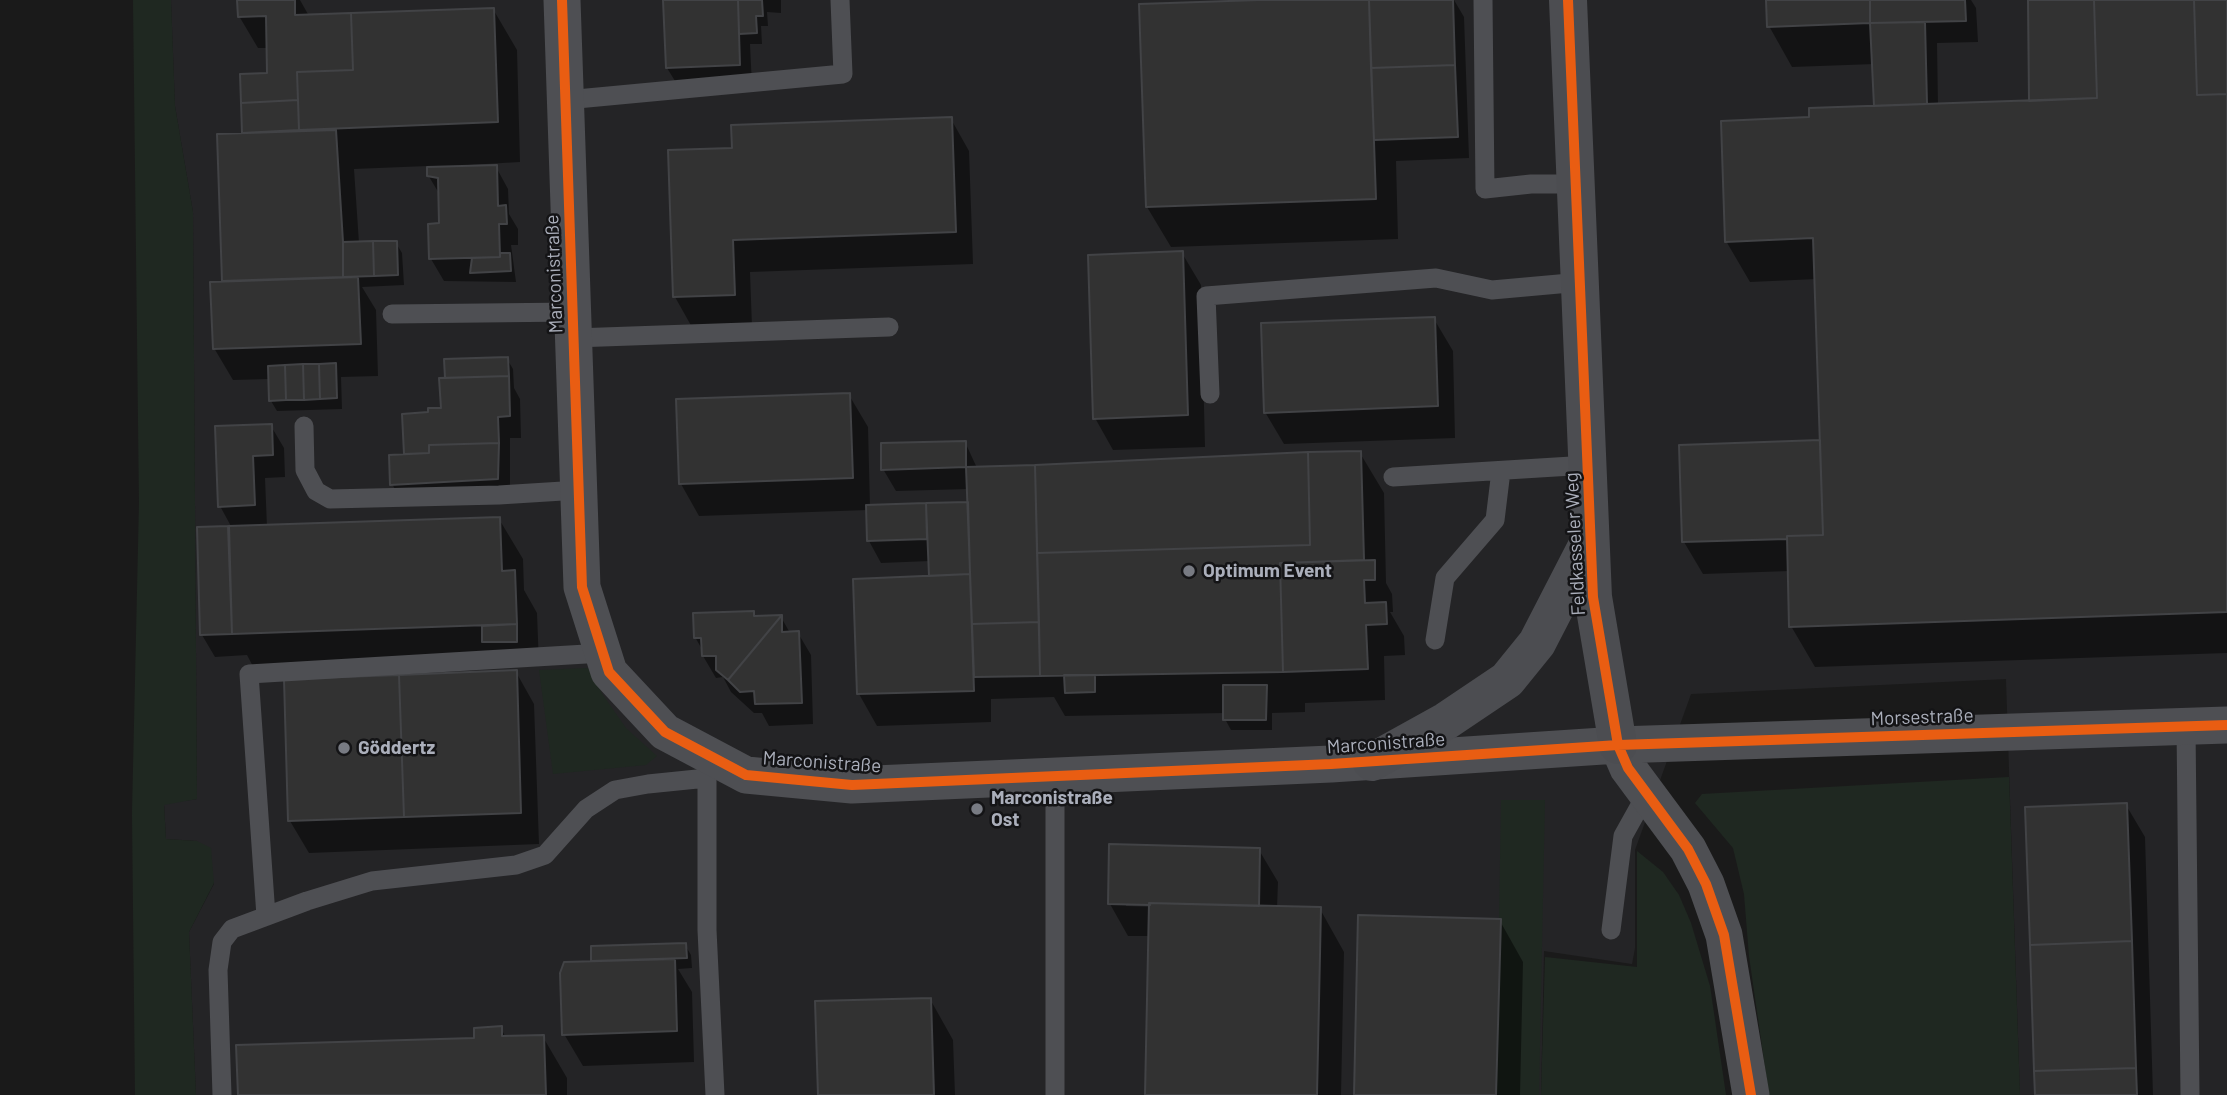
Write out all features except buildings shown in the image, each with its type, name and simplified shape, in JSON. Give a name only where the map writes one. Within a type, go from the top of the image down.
[{"type":"street","name":"Marconistraße","points":[[562,0],[582,587],[609,672],[665,732],[707,766],[746,775],[852,785],[1372,762],[1618,745]]},
{"type":"street","name":"Feldkasseler Weg","points":[[1568,0],[1593,597],[1618,745],[1628,768],[1688,849],[1706,884],[1724,935],[1751,1095]]},
{"type":"street","points":[[1372,762],[1446,720],[1507,680],[1538,643],[1591,539]]},
{"type":"street","name":"Morsestraße","points":[[1618,745],[2227,725]]},
{"type":"lane","points":[[566,100],[843,74],[840,0]]},
{"type":"lane","points":[[1483,0],[1485,188],[1576,184]]},
{"type":"lane","points":[[1210,394],[1206,296],[1436,278],[1492,290],[1581,282]]},
{"type":"lane","points":[[392,314],[573,325],[889,327]]},
{"type":"lane","points":[[304,426],[305,470],[316,491],[330,499],[499,495],[579,490]]},
{"type":"lane","points":[[1393,477],[1588,465]]},
{"type":"lane","points":[[1435,640],[1445,578],[1495,520],[1501,471]]},
{"type":"lane","points":[[266,916],[249,674],[603,653]]},
{"type":"lane","points":[[2186,727],[2190,1095]]},
{"type":"lane","points":[[222,1095],[218,970],[222,943],[232,929],[372,881],[516,865],[545,855],[586,809],[615,790],[648,784],[707,766],[707,930],[715,1095]]},
{"type":"lane","points":[[1055,776],[1055,1095]]},
{"type":"lane","points":[[1611,930],[1623,835],[1647,793]]},
{"type":"shaded area","points":[[133,0],[171,0],[175,106],[193,212],[197,799],[164,805],[166,839],[197,841],[211,848],[214,883],[189,932],[196,1095],[135,1095],[132,813],[139,503]]},
{"type":"shaded area","points":[[171,0],[2227,0],[2227,1095],[2020,1095],[2006,679],[1691,694],[1635,850],[1635,948],[1632,964],[1544,951],[1541,1095],[196,1095],[189,932],[214,884],[197,841],[166,839],[164,804],[197,799],[193,212],[175,106]]},
{"type":"shaded area","points":[[588,668],[626,728],[657,756],[646,765],[553,774],[539,670]]},
{"type":"shaded area","points":[[2009,777],[2020,1095],[1769,1095],[1749,956],[1744,894],[1733,848],[1695,803],[1702,794]]},
{"type":"shaded area","points":[[1501,800],[1545,800],[1539,1095],[1496,1095]]},
{"type":"shaded area","points":[[1637,851],[1663,872],[1679,895],[1691,923],[1710,986],[1726,1095],[1541,1095],[1545,957],[1637,967]]},
{"type":"cycle path","points":[[562,0],[582,587],[609,672],[665,732],[746,775],[852,785],[1331,764],[1618,745],[2227,725]]},
{"type":"cycle path","points":[[1568,0],[1593,597],[1618,745],[1628,768],[1688,849],[1706,884],[1724,935],[1751,1095]]},
{"type":"place","name":"Optimum Event","points":[[1189,571]]},
{"type":"place","name":"Göddertz","points":[[344,748]]},
{"type":"place","name":"Marconistraße Ost","points":[[977,809]]}]
